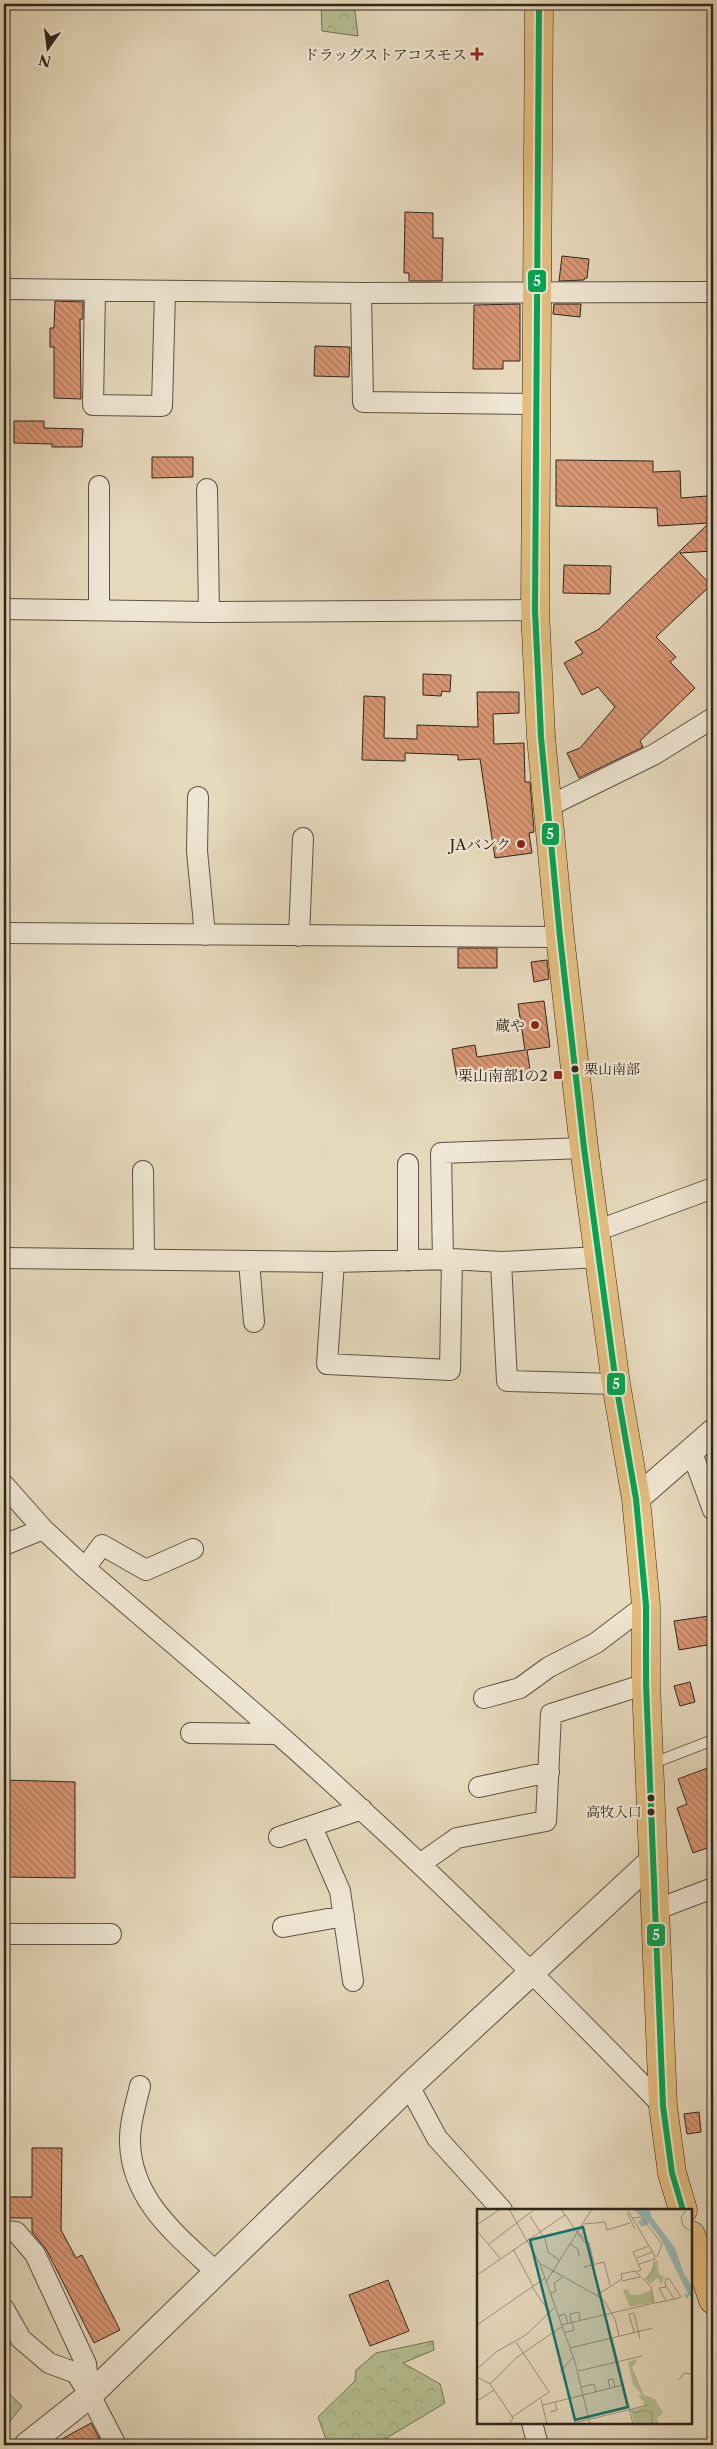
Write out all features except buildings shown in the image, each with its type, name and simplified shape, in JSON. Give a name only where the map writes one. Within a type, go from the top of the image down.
[{"type":"main road","points":[[539,4],[535,610],[541,737],[560,937],[584,1148],[616,1384],[636,1499],[646,1605],[646,1684],[652,1861],[663,2106],[672,2173],[683,2209]]},
{"type":"main road","points":[[692,2238],[713,2300]]},
{"type":"street","points":[[4,289],[361,293],[713,292]]},
{"type":"street","points":[[95,290],[93,405],[162,406],[165,291]]},
{"type":"street","points":[[361,293],[363,402],[535,404]]},
{"type":"street","points":[[99,486],[99,610]]},
{"type":"street","points":[[207,489],[209,612]]},
{"type":"street","points":[[4,609],[209,612],[535,610]]},
{"type":"street","points":[[547,807],[655,754],[713,718]]},
{"type":"street","points":[[198,797],[197,850],[205,935]]},
{"type":"street","points":[[300,936],[303,838]]},
{"type":"street","points":[[4,933],[560,937]]},
{"type":"street","points":[[334,1262],[327,1364],[450,1370],[447,1260],[440,1152],[584,1148]]},
{"type":"street","points":[[408,1164],[408,1261]]},
{"type":"street","points":[[143,1171],[144,1259]]},
{"type":"street","points":[[4,1258],[334,1262],[447,1260],[501,1262],[598,1244],[713,1188]]},
{"type":"street","points":[[249,1261],[254,1322]]},
{"type":"street","points":[[501,1262],[506,1381],[616,1384]]},
{"type":"street","points":[[636,1499],[690,1450],[713,1432]]},
{"type":"street","points":[[690,1450],[713,1510]]},
{"type":"street","points":[[4,1485],[43,1529],[85,1568],[362,1809],[532,1970],[663,2106]]},
{"type":"street","points":[[4,1545],[43,1529]]},
{"type":"street","points":[[85,1568],[102,1545],[146,1570],[193,1549]]},
{"type":"street","points":[[484,1698],[520,1688],[549,1667],[596,1643],[646,1605]]},
{"type":"street","points":[[420,1864],[457,1838],[546,1822],[551,1714],[646,1684]]},
{"type":"street","points":[[190,1733],[276,1734]]},
{"type":"street","points":[[479,1787],[548,1772]]},
{"type":"street","points":[[279,1837],[362,1809]]},
{"type":"street","points":[[312,1827],[340,1890],[353,1981]]},
{"type":"street","points":[[27,2445],[90,2394],[409,2086],[532,1970],[652,1861]]},
{"type":"street","points":[[655,1910],[713,1888]]},
{"type":"street","points":[[283,1927],[344,1916]]},
{"type":"street","points":[[4,1934],[111,1934]]},
{"type":"street","points":[[140,2086],[130,2142],[135,2177],[148,2202],[160,2218],[216,2272]]},
{"type":"street","points":[[409,2086],[437,2138],[501,2209]]},
{"type":"street","points":[[4,2231],[16,2232],[35,2254],[86,2364],[90,2394]]},
{"type":"street","points":[[4,2309],[21,2339],[49,2363],[76,2373],[90,2394],[116,2445]]},
{"type":"street","points":[[532,2424],[538,2445]]},
{"type":"lane","points":[[649,1766],[713,1740]]},
{"type":"green space","points":[[321,4],[354,4],[358,36],[322,31]]},
{"type":"green space","points":[[433,2341],[434,2350],[403,2363],[440,2384],[445,2403],[375,2445],[328,2445],[318,2417],[355,2381],[356,2370],[376,2353]]},
{"type":"green space","points":[[4,2389],[22,2406],[4,2429]]},
{"type":"transit line","name":"5","points":[[539,4],[535,610],[541,737],[560,937],[584,1148],[616,1384],[636,1499],[646,1605],[646,1684],[663,2106],[672,2173],[683,2209]]},
{"type":"place","name":"ドラッグストアコスモス","points":[[477,54]]},
{"type":"place","name":"JAバンク","points":[[521,844]]},
{"type":"place","name":"蔵や","points":[[535,1025]]},
{"type":"place","name":"栗山南部","points":[[575,1069]]},
{"type":"place","name":"栗山南部1の2","points":[[558,1075]]},
{"type":"place","name":"高牧入口","points":[[651,1812]]}]
